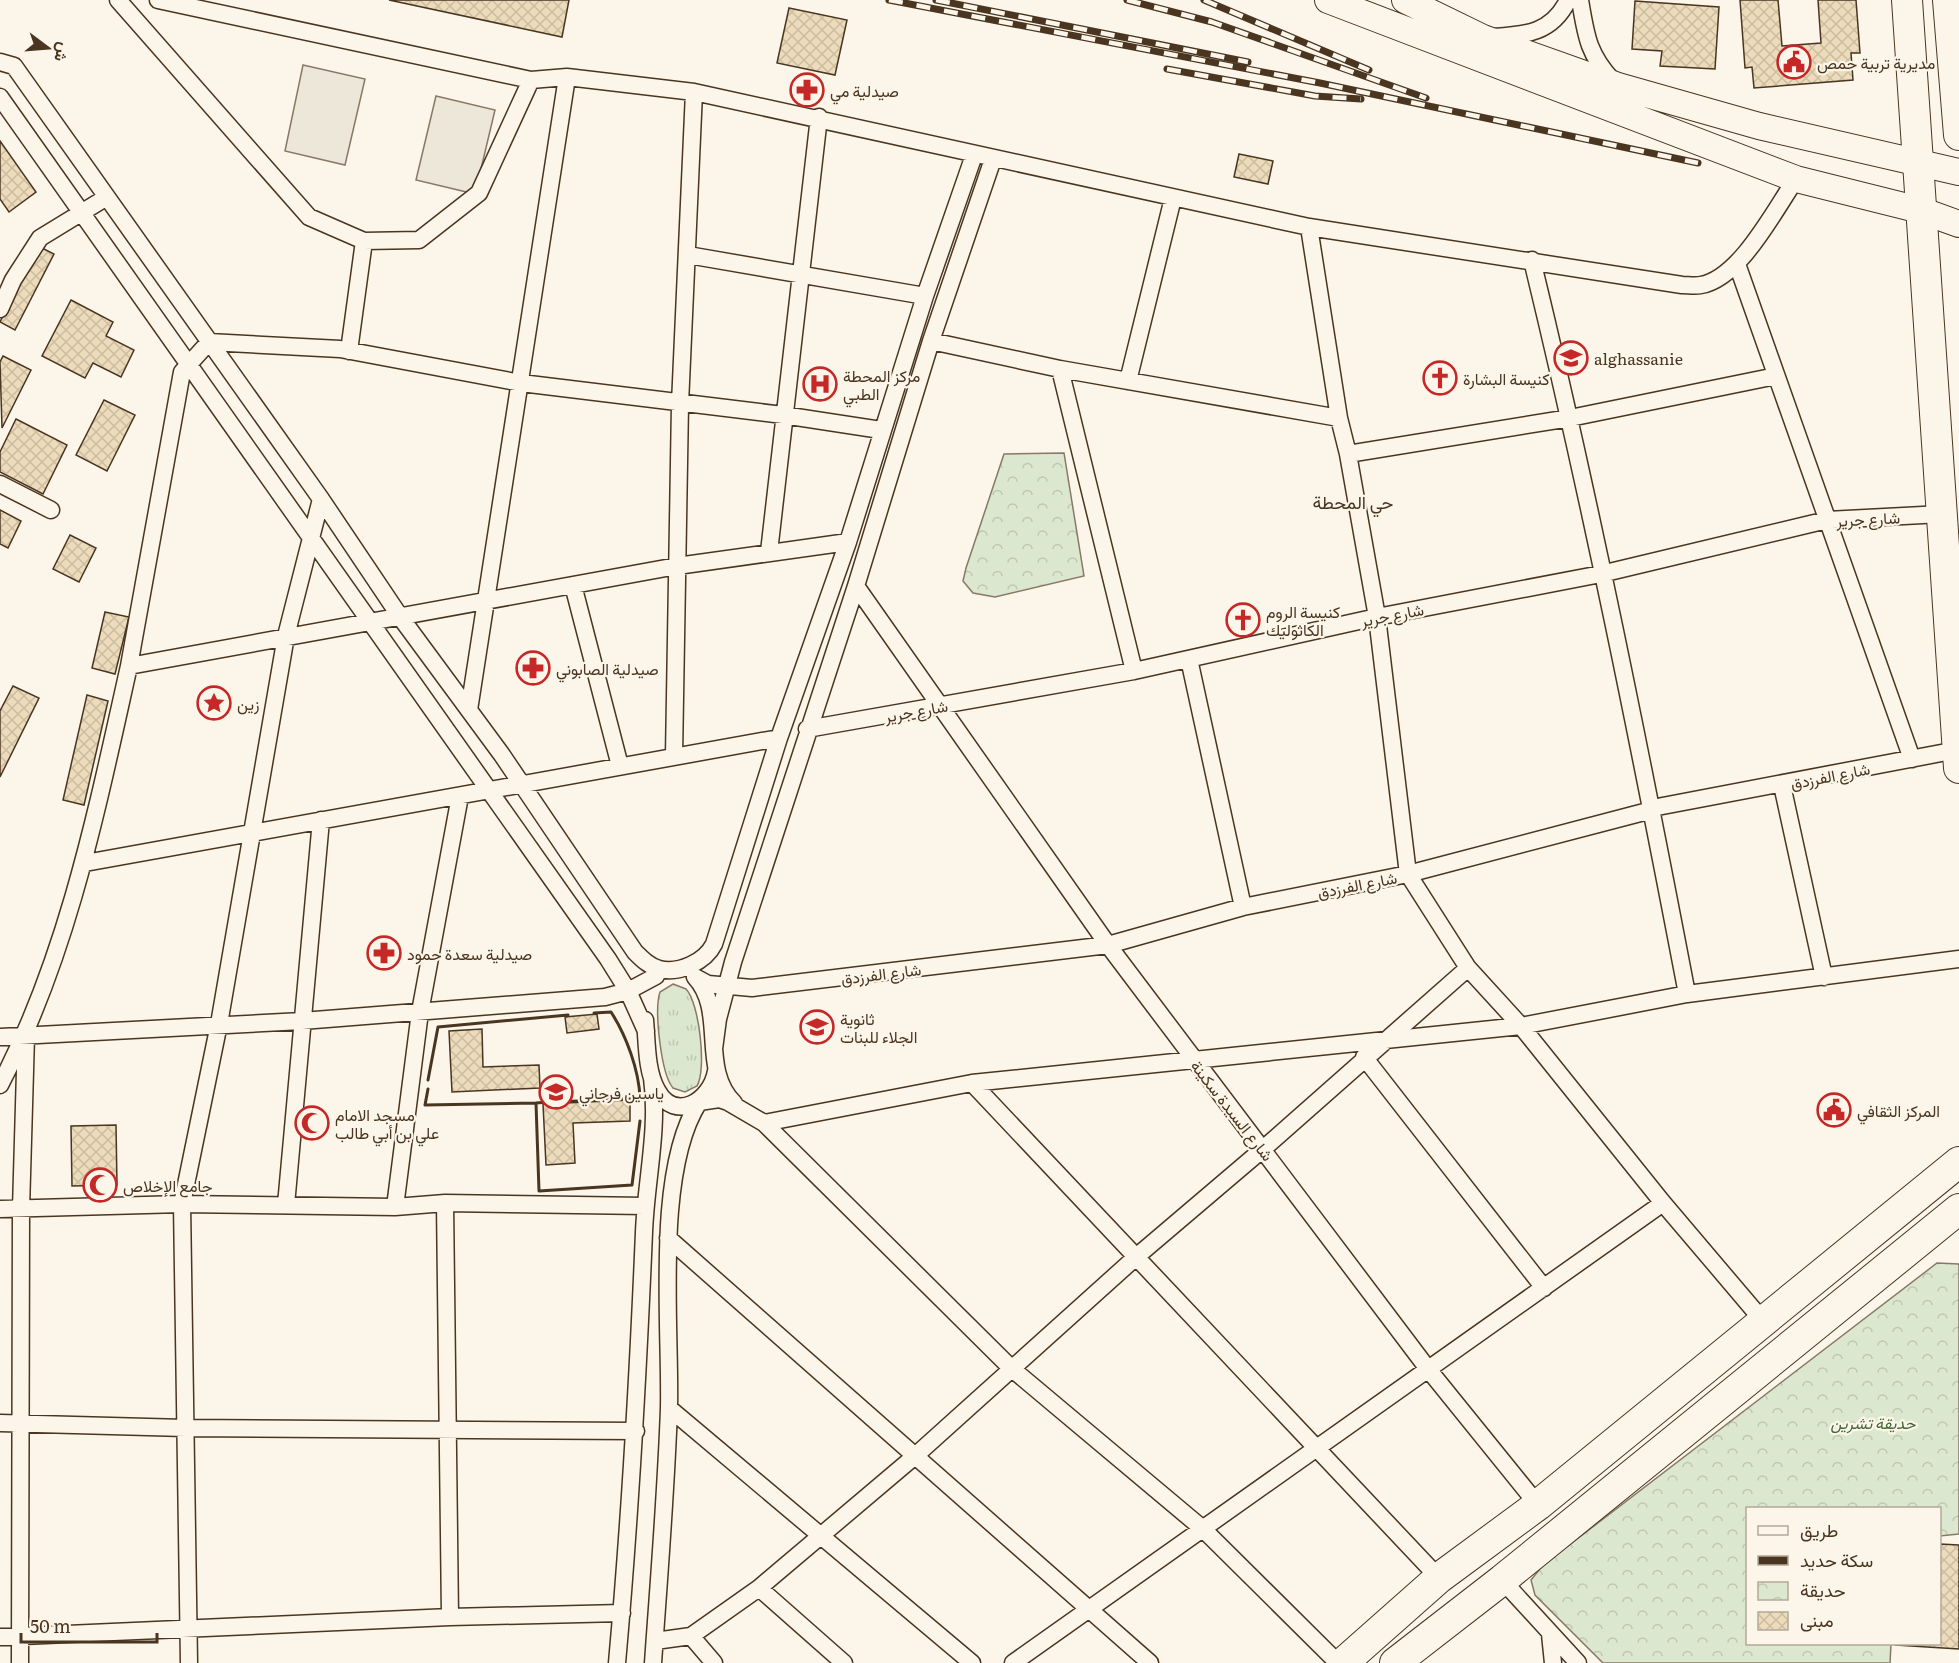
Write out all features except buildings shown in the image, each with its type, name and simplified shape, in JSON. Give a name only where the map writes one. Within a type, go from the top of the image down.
[{"type":"highway","points":[[1907,0],[1958,759]]},
{"type":"highway","points":[[1948,0],[1959,135]]},
{"type":"highway","points":[[1343,1663],[1439,1578],[1538,1505],[1959,1162]]},
{"type":"highway","points":[[1395,1663],[1502,1580],[1959,1209]]},
{"type":"main road","points":[[1328,0],[1796,179],[1920,210],[1959,224]]},
{"type":"main road","points":[[1405,0],[1483,38],[1618,86],[1759,126],[1959,172]]},
{"type":"street","points":[[118,0],[309,217],[364,241],[419,240],[479,193],[531,80]]},
{"type":"street","points":[[158,0],[531,80],[567,77],[694,92],[819,117],[974,155],[1309,227],[1682,285],[1701,285],[1720,278],[1737,264],[1796,179]]},
{"type":"street","points":[[1483,38],[1529,35],[1553,21],[1568,0]]},
{"type":"street","points":[[1580,0],[1587,39],[1596,63],[1618,86]]},
{"type":"street","points":[[0,62],[14,66],[321,499],[401,618],[521,784],[635,952],[648,964],[663,973]]},
{"type":"street","points":[[469,710],[567,77]]},
{"type":"street","points":[[674,756],[680,404],[694,92]]},
{"type":"street","points":[[0,97],[372,623],[628,991],[644,1027]]},
{"type":"street","points":[[769,552],[819,117]]},
{"type":"street","points":[[0,1037],[302,1021],[604,997],[628,991],[663,973],[698,961],[708,954],[714,944],[779,738],[848,542],[881,430],[974,155]]},
{"type":"street","points":[[714,1048],[726,987],[807,729],[856,586],[931,341],[993,159]]},
{"type":"street","points":[[0,309],[13,280],[40,238],[107,197]]},
{"type":"street","points":[[1128,381],[1173,198]]},
{"type":"street","points":[[1309,227],[1339,418],[1348,454],[1377,617],[1408,874],[1468,968],[1521,1026],[1663,1203],[1764,1322]]},
{"type":"street","points":[[349,351],[364,241]]},
{"type":"street","points":[[688,255],[925,296]]},
{"type":"street","points":[[1532,260],[1570,418],[1687,994]]},
{"type":"street","points":[[1737,264],[1911,759]]},
{"type":"street","points":[[931,341],[1060,369],[1339,418]]},
{"type":"street","points":[[209,342],[349,351],[521,383],[783,415],[881,430]]},
{"type":"street","points":[[0,1085],[26,1036],[85,863],[129,666],[182,372],[209,342]]},
{"type":"street","points":[[1060,369],[1134,671]]},
{"type":"street","points":[[1348,454],[1570,418],[1776,376]]},
{"type":"street","points":[[0,484],[51,510]]},
{"type":"street","points":[[189,1663],[182,1204],[219,1024],[286,636],[321,499]]},
{"type":"street","name":"شارع جرير","points":[[807,729],[1134,671],[1377,617],[1601,574],[1827,520],[1942,514]]},
{"type":"street","points":[[129,666],[677,566],[848,542]]},
{"type":"street","points":[[573,585],[620,766]]},
{"type":"street","name":"شارع السيدة سكينة","points":[[856,586],[1108,945],[1428,1369],[1538,1505]]},
{"type":"street","points":[[1189,659],[1243,906]]},
{"type":"street","points":[[85,863],[779,738]]},
{"type":"street","name":"شارع الفرزدق","points":[[752,988],[1108,945],[1243,906],[1408,874],[1650,810],[1911,759],[1958,759]]},
{"type":"street","points":[[1782,785],[1824,977]]},
{"type":"street","points":[[395,1207],[420,1012],[459,796]]},
{"type":"street","points":[[286,1205],[321,820]]},
{"type":"street","points":[[764,1123],[972,1083],[1521,1026],[1687,994],[1959,958]]},
{"type":"street","points":[[655,1641],[691,1636],[759,1588],[915,1456],[1136,1257],[1263,1149],[1364,1057],[1387,1040],[1468,968]]},
{"type":"street","points":[[617,1663],[636,1431],[645,1206],[655,1119],[652,1078],[644,1027],[644,997],[648,985],[663,973],[684,971],[708,984],[752,988]]},
{"type":"street","points":[[695,977],[704,988],[709,1000],[716,1071],[721,1088],[739,1108]]},
{"type":"street","points":[[718,1019],[724,1005],[736,994],[752,988]]},
{"type":"street","points":[[604,997],[628,1006],[644,1027]]},
{"type":"street","points":[[20,1663],[21,1209],[26,1036]]},
{"type":"street","points":[[1364,1057],[1544,1288]]},
{"type":"street","points":[[653,1663],[669,1408],[668,1238],[680,1147],[687,1121],[714,1084],[716,1071]]},
{"type":"street","points":[[652,1078],[664,1099],[686,1106],[719,1099],[764,1123],[1011,1368],[1203,1529],[1338,1663]]},
{"type":"street","points":[[972,1083],[1439,1578]]},
{"type":"street","points":[[445,1203],[450,1617]]},
{"type":"street","points":[[0,1209],[182,1204],[395,1207],[445,1203],[645,1206]]},
{"type":"street","points":[[1013,1663],[1663,1203]]},
{"type":"street","points":[[668,1238],[1091,1608],[1150,1663]]},
{"type":"street","points":[[669,1408],[972,1663]]},
{"type":"street","points":[[0,1423],[185,1428],[636,1431]]},
{"type":"street","points":[[1502,1580],[1578,1663]]},
{"type":"street","points":[[759,1588],[844,1663]]},
{"type":"street","points":[[0,1637],[450,1617],[622,1613]]},
{"type":"street","points":[[1551,1634],[1553,1663]]},
{"type":"street","points":[[691,1636],[714,1663]]},
{"type":"green space","points":[[1064,453],[1084,576],[995,597],[973,593],[963,581],[1004,454]]},
{"type":"green space","points":[[673,984],[686,989],[691,996],[700,1036],[700,1077],[697,1086],[685,1092],[673,1088],[669,1081],[660,1042],[658,1001],[660,992]]},
{"type":"green space","name":"حديقة تشرين","points":[[1937,1263],[1959,1264],[1959,1534],[1941,1536],[1941,1507],[1746,1507],[1746,1645],[1891,1645],[1890,1663],[1603,1663],[1535,1595],[1531,1580],[1543,1565]]},
{"type":"shaded area","points":[[303,65],[365,79],[345,165],[285,151]]},
{"type":"shaded area","points":[[436,96],[495,110],[475,194],[416,180]]},
{"type":"railway","points":[[889,0],[1320,83],[1698,163]]},
{"type":"railway","points":[[936,0],[1248,62]]},
{"type":"railway","points":[[1127,0],[1212,22],[1426,98]]},
{"type":"railway","points":[[1204,0],[1369,70]]},
{"type":"railway","points":[[1167,69],[1315,96],[1361,99]]},
{"type":"wall","points":[[557,1102],[640,1098],[634,1065],[617,1021],[611,1012],[594,1013]]},
{"type":"wall","points":[[428,1080],[438,1027],[568,1015]]},
{"type":"wall","points":[[428,1089],[425,1105],[536,1103],[539,1191],[632,1185],[640,1121]]},
{"type":"wall","points":[[536,1103],[548,1102]]},
{"type":"place","name":"مديرية تربية حمص","points":[[1794,62]]},
{"type":"place","name":"صيدلية مي","points":[[807,90]]},
{"type":"place","name":"alghassanie","points":[[1571,358]]},
{"type":"place","name":"كنيسة البشارة","points":[[1440,378]]},
{"type":"place","name":"مركز المحطة الطبي","points":[[820,384]]},
{"type":"place","name":"كنيسة الروم الكاثوليك","points":[[1243,620]]},
{"type":"place","name":"صيدلية الصابوني","points":[[533,668]]},
{"type":"place","name":"زين","points":[[214,703]]},
{"type":"place","name":"صيدلية سعدة حمود","points":[[384,953]]},
{"type":"place","name":"ثانوية الجلاء للبنات","points":[[817,1027]]},
{"type":"place","name":"ياسين فرجاني","points":[[556,1092]]},
{"type":"place","name":"المركز الثقافي","points":[[1834,1110]]},
{"type":"place","name":"مسجد الامام علي بن أبي طالب","points":[[312,1123]]},
{"type":"place","name":"جامع الإخلاص","points":[[100,1185]]},
{"type":"district","name":"حي المحطة","points":[[1353,501]]}]
